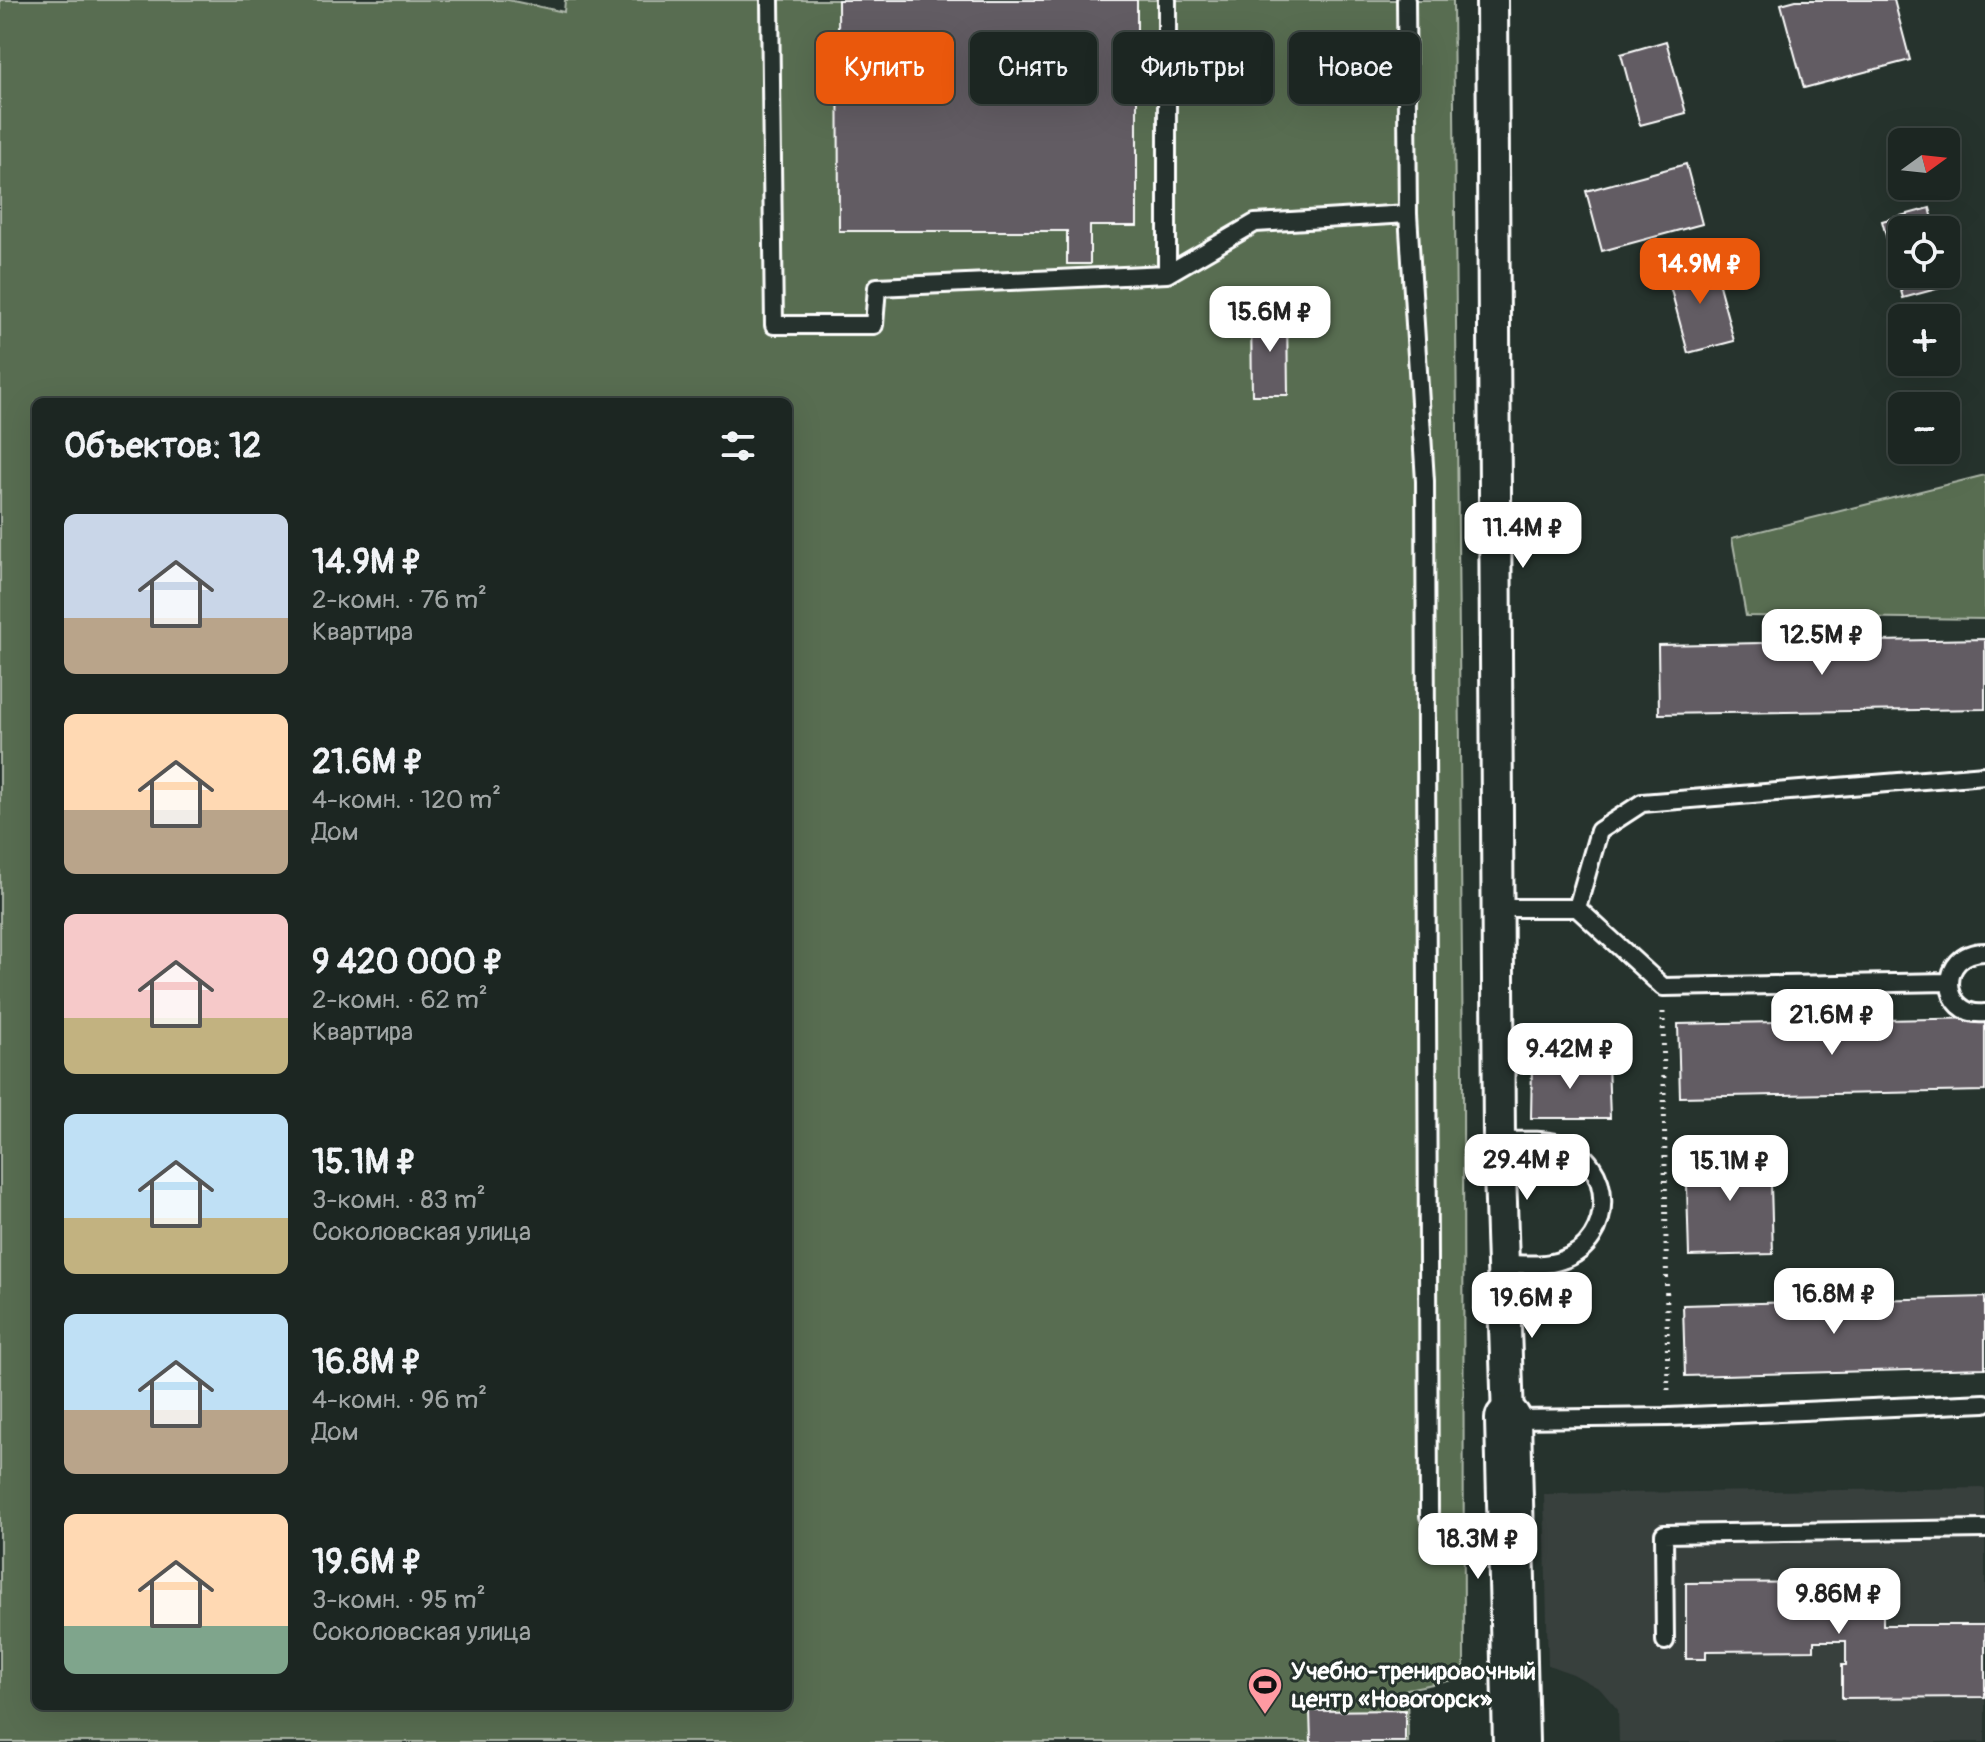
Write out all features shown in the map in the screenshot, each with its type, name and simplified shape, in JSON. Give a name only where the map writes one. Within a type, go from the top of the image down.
[{"type":"street","points":[[1492,0],[1499,1141],[1516,1742]]},
{"type":"lane","points":[[770,0],[774,325],[874,325],[877,287],[1167,274],[1255,223],[1408,214]]},
{"type":"lane","points":[[1167,0],[1167,274]]},
{"type":"lane","points":[[1406,0],[1408,214],[1425,481],[1429,1516]]},
{"type":"lane","points":[[1577,908],[1599,831],[1642,803],[1985,775]]},
{"type":"lane","points":[[1498,908],[1577,908],[1663,987],[1950,982]]},
{"type":"lane","points":[[1985,952],[1965,955],[1957,963],[1950,982],[1951,993],[1965,1010],[1985,1013]]},
{"type":"lane","points":[[1499,1141],[1562,1145],[1581,1155],[1595,1171],[1603,1191],[1603,1212],[1597,1232],[1583,1249],[1563,1260],[1542,1264],[1501,1264]]},
{"type":"lane","points":[[1508,1419],[1668,1417],[1985,1403]]},
{"type":"lane","points":[[1665,1641],[1664,1534],[1985,1529]]},
{"type":"path","points":[[1663,987],[1668,1417]]},
{"type":"shaded area","points":[[1985,1488],[1985,1742],[1619,1742],[1618,1710],[1600,1689],[1548,1665],[1544,1494]]},
{"type":"green space","points":[[0,0],[508,0],[564,12],[565,0],[1453,0],[1463,1070],[1464,1678],[1407,1689],[1408,1742],[0,1742]]},
{"type":"green space","points":[[1985,475],[1985,619],[1746,616],[1732,538]]},
{"type":"building","points":[[838,0],[1137,0],[1137,32],[1113,32],[1113,104],[1137,104],[1137,226],[1090,226],[1090,264],[1067,264],[1067,231],[839,231],[838,104],[954,104],[954,32],[838,32]]},
{"type":"building","points":[[1796,0],[1894,0],[1910,60],[1804,88],[1781,4]]},
{"type":"building","points":[[1666,41],[1686,113],[1640,125],[1621,54]]},
{"type":"building","points":[[1686,164],[1702,224],[1602,251],[1586,191]]},
{"type":"building","points":[[1930,208],[1932,216],[1900,216]]},
{"type":"building","points":[[1888,219],[1888,243],[1882,221]]},
{"type":"building","points":[[1712,259],[1734,341],[1688,353],[1666,271]]},
{"type":"building","points":[[1900,288],[1940,288],[1903,298]]},
{"type":"building","points":[[1251,312],[1287,312],[1288,395],[1252,395]]},
{"type":"building","points":[[1985,639],[1985,709],[1659,714],[1658,645]]},
{"type":"building","points":[[1985,1018],[1985,1091],[1680,1097],[1678,1024]]},
{"type":"building","points":[[1608,1063],[1610,1118],[1531,1118],[1532,1064]]},
{"type":"building","points":[[1770,1150],[1773,1254],[1689,1256],[1686,1152]]},
{"type":"building","points":[[1985,1297],[1985,1368],[1685,1376],[1683,1305]]},
{"type":"building","points":[[1883,1582],[1883,1625],[1985,1625],[1985,1697],[1842,1698],[1846,1641],[1814,1641],[1814,1650],[1706,1651],[1706,1659],[1686,1659],[1686,1583]]},
{"type":"building","points":[[1405,1710],[1405,1742],[1311,1742],[1310,1711]]},
{"type":"place","name":"Учебно-тренировочный центр «Новогорск»","points":[[1265,1716]]}]
